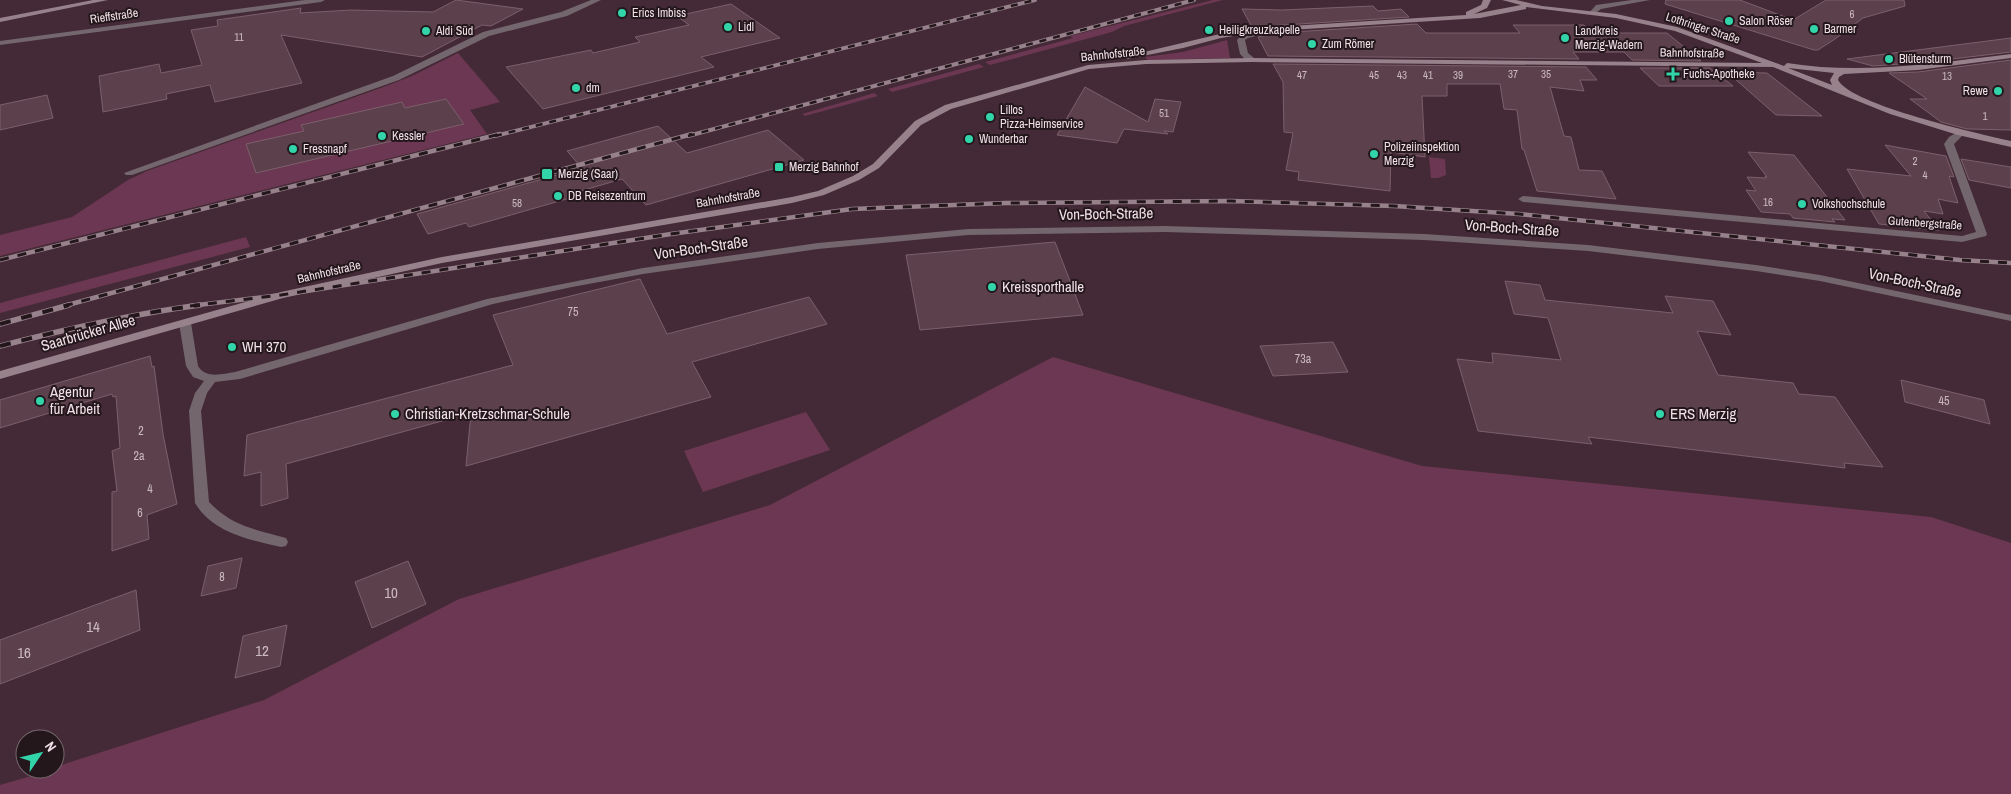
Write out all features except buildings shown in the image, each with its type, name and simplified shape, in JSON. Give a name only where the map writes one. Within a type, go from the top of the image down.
[{"type":"street","points":[[0,20],[104,0]]},
{"type":"street","name":"Rieffstraße","points":[[0,43],[321,0]]},
{"type":"street","points":[[129,174],[396,78],[486,34],[564,14],[596,0]]},
{"type":"street","points":[[1462,16],[1480,9],[1487,0]]},
{"type":"street","name":"Lothringer Straße","points":[[1506,0],[1532,6],[1616,16],[1683,31],[1772,65]]},
{"type":"street","points":[[1594,13],[1598,7],[1647,0]]},
{"type":"street","points":[[1616,16],[1633,4],[1647,0]]},
{"type":"street","points":[[1088,67],[1220,36],[1280,28],[1480,16],[1532,6]]},
{"type":"street","points":[[1251,60],[1244,54],[1241,40],[1245,36],[1280,28]]},
{"type":"street","points":[[1753,57],[1808,69],[1852,71],[1918,68],[2011,56]]},
{"type":"street","name":"Bahnhofstraße","points":[[185,323],[281,296],[442,260],[792,200],[821,193],[856,178],[876,166],[918,123],[942,110],[1088,67],[1146,62],[1251,60],[1772,65]]},
{"type":"street","points":[[1772,65],[1854,98],[1961,133],[2011,144]]},
{"type":"street","points":[[1852,71],[1837,74],[1834,80],[1837,86],[1854,98]]},
{"type":"street","name":"Gutenbergstraße","points":[[1523,199],[1943,238],[1974,238],[1982,234],[1964,181],[1948,144],[1952,138],[1961,133]]},
{"type":"street","name":"Von-Boch-Straße","points":[[210,379],[236,376],[491,301],[572,284],[652,270],[818,246],[968,232],[1165,229],[1424,237],[1588,248],[1774,271],[2011,318]]},
{"type":"street","points":[[185,323],[192,366],[197,374],[210,379],[201,393],[195,411],[202,503],[210,513],[232,530],[281,542]]},
{"type":"street","name":"Saarbrücker Allee","points":[[0,375],[185,323]]},
{"type":"shaded area","points":[[1213,0],[1223,0],[1124,26],[1112,32],[990,65],[985,62],[1073,38],[1070,36]]},
{"type":"shaded area","points":[[1227,40],[1230,58],[1148,60],[1145,57],[1183,52]]},
{"type":"shaded area","points":[[458,53],[500,102],[470,110],[487,134],[0,256],[0,235],[72,217],[128,180],[147,171],[389,85]]},
{"type":"shaded area","points":[[979,64],[984,67],[892,92],[888,89]]},
{"type":"shaded area","points":[[874,93],[878,96],[805,116],[802,114]]},
{"type":"shaded area","points":[[1429,157],[1445,159],[1446,175],[1431,178]]},
{"type":"shaded area","points":[[246,237],[250,247],[0,313],[0,303]]},
{"type":"shaded area","points":[[1053,357],[1422,466],[1931,517],[2011,543],[2011,794],[0,794],[0,785],[21,779],[65,779],[65,764],[264,700],[459,599],[770,505]]},
{"type":"shaded area","points":[[806,412],[830,450],[703,492],[684,451]]},
{"type":"railway","points":[[495,136],[1035,0]]},
{"type":"railway","points":[[688,136],[1194,0]]},
{"type":"railway","points":[[0,260],[500,134]]},
{"type":"railway","points":[[64,306],[692,134]]},
{"type":"railway","points":[[190,306],[281,295],[671,234],[852,209],[1006,203],[1231,201],[1394,206],[1519,214],[1960,260],[2011,263]]},
{"type":"railway","points":[[0,324],[69,305]]},
{"type":"railway","points":[[0,346],[99,322],[200,305]]},
{"type":"place","name":"Erics Imbiss","points":[[622,13]]},
{"type":"place","name":"Salon Röser","points":[[1729,21]]},
{"type":"place","name":"Lidl","points":[[728,27]]},
{"type":"place","name":"Barmer","points":[[1814,29]]},
{"type":"place","name":"Heiligkreuzkapelle","points":[[1209,30]]},
{"type":"place","name":"Aldi Süd","points":[[426,31]]},
{"type":"place","name":"Landkreis Merzig-Wadern","points":[[1565,38]]},
{"type":"place","name":"Zum Römer","points":[[1312,44]]},
{"type":"place","name":"Blütensturm","points":[[1889,59]]},
{"type":"place","name":"Fuchs-Apotheke","points":[[1673,74]]},
{"type":"place","name":"dm","points":[[576,88]]},
{"type":"place","name":"Rewe","points":[[1998,91]]},
{"type":"place","name":"Lillos Pizza-Heimservice","points":[[990,117]]},
{"type":"place","name":"Kessler","points":[[382,136]]},
{"type":"place","name":"Wunderbar","points":[[969,139]]},
{"type":"place","name":"Fressnapf","points":[[293,149]]},
{"type":"place","name":"Polizeiinspektion Merzig","points":[[1374,154]]},
{"type":"place","name":"Merzig Bahnhof","points":[[779,167]]},
{"type":"place","name":"Merzig (Saar)","points":[[547,174]]},
{"type":"place","name":"DB Reisezentrum","points":[[558,196]]},
{"type":"place","name":"Volkshochschule","points":[[1802,204]]},
{"type":"place","name":"Kreissporthalle","points":[[992,287]]},
{"type":"place","name":"WH 370","points":[[232,347]]},
{"type":"place","name":"Agentur für Arbeit","points":[[40,401]]},
{"type":"place","name":"Christian-Kretzschmar-Schule","points":[[395,414]]},
{"type":"place","name":"ERS Merzig","points":[[1660,414]]}]
